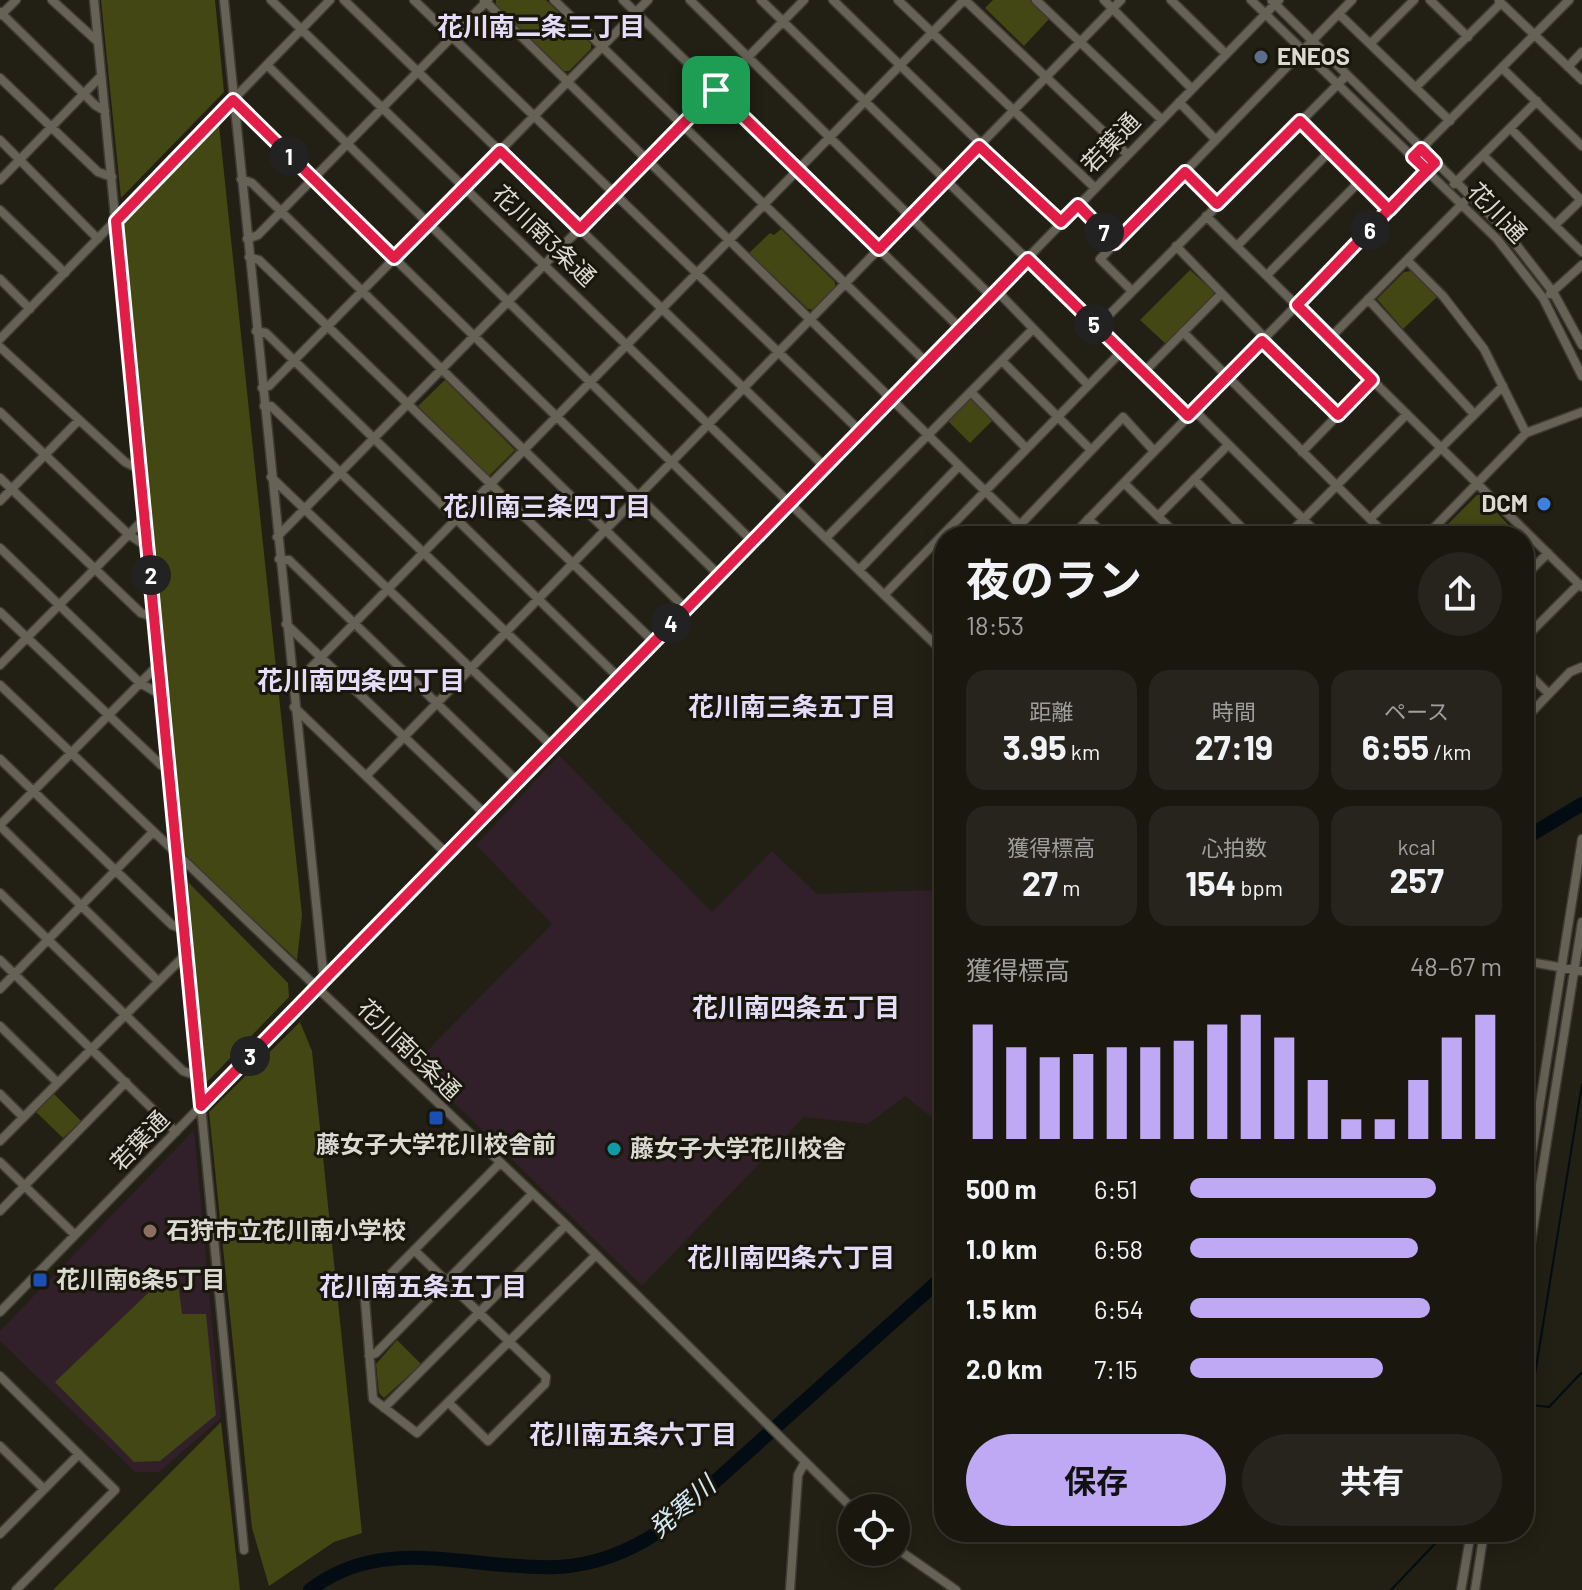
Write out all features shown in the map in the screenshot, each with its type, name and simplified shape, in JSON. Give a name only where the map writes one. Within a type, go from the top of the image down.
[{"type":"street","points":[[16,0],[1,14],[83,94],[105,111]]},
{"type":"street","points":[[52,0],[98,42]]},
{"type":"street","points":[[94,0],[180,860],[186,954],[244,1550]]},
{"type":"street","points":[[224,0],[324,981]]},
{"type":"street","name":"花川南3条通","points":[[271,0],[934,643]]},
{"type":"street","points":[[0,339],[330,0]]},
{"type":"street","points":[[344,0],[824,466]]},
{"type":"street","points":[[414,0],[859,430]]},
{"type":"street","points":[[554,0],[926,362]]},
{"type":"street","points":[[623,0],[959,327]]},
{"type":"street","points":[[262,388],[269,386],[648,0]]},
{"type":"street","points":[[690,0],[1088,385]]},
{"type":"street","points":[[761,0],[1122,351],[1228,445],[1309,526]]},
{"type":"street","points":[[277,537],[308,509],[804,0]]},
{"type":"street","points":[[833,0],[979,146],[1061,222]]},
{"type":"street","points":[[898,0],[1095,188]]},
{"type":"street","points":[[292,687],[965,0],[1128,155]]},
{"type":"street","points":[[1036,0],[1162,120]]},
{"type":"street","points":[[1104,0],[1192,89]]},
{"type":"street","points":[[367,775],[1121,0]]},
{"type":"street","points":[[1171,0],[1226,54]]},
{"type":"street","name":"花川通","points":[[1251,0],[1462,204],[1520,266],[1543,298],[1582,376]]},
{"type":"street","points":[[1132,291],[1100,259],[1352,0]]},
{"type":"street","points":[[1370,44],[1414,0]]},
{"type":"street","points":[[1430,0],[1468,37]]},
{"type":"street","points":[[1413,157],[1568,0]]},
{"type":"street","points":[[247,239],[258,235],[486,1],[1020,525],[1123,417],[1154,451]]},
{"type":"street","name":"若葉通","points":[[0,1312],[1028,259],[1275,1]]},
{"type":"street","name":"花川通","points":[[1275,1],[1504,229],[1553,292],[1582,345]]},
{"type":"street","points":[[1416,87],[1500,2],[1582,80]]},
{"type":"street","points":[[1339,14],[1450,121]]},
{"type":"street","points":[[1568,67],[1582,52]]},
{"type":"street","points":[[267,65],[507,304],[751,540]]},
{"type":"street","points":[[1502,68],[1582,146]]},
{"type":"street","points":[[1097,327],[1347,75]]},
{"type":"street","points":[[0,180],[101,76]]},
{"type":"street","points":[[0,78],[98,172],[112,177]]},
{"type":"street","points":[[233,100],[718,574]]},
{"type":"street","points":[[1448,191],[1537,101]]},
{"type":"street","points":[[1179,102],[1216,140]]},
{"type":"street","points":[[1300,121],[1389,210]]},
{"type":"street","points":[[1510,128],[1582,199],[1555,225]]},
{"type":"street","points":[[0,140],[98,239]]},
{"type":"street","points":[[1237,246],[1330,151]]},
{"type":"street","points":[[1483,155],[1582,252]]},
{"type":"street","points":[[1081,526],[1435,163]]},
{"type":"street","points":[[1185,172],[1217,204]]},
{"type":"street","points":[[241,179],[252,183],[685,608]]},
{"type":"street","points":[[1267,275],[1360,181]]},
{"type":"street","points":[[1330,338],[1470,195]]},
{"type":"street","points":[[1078,205],[1115,243]]},
{"type":"street","points":[[0,210],[65,273]]},
{"type":"street","points":[[1206,216],[1520,526]]},
{"type":"street","points":[[1176,246],[1338,415]]},
{"type":"street","points":[[249,257],[259,260],[653,641]]},
{"type":"street","points":[[1407,260],[1443,296],[1484,349],[1526,433]]},
{"type":"street","points":[[1543,298],[1582,265]]},
{"type":"street","points":[[0,279],[30,309]]},
{"type":"street","points":[[1144,372],[1221,294]]},
{"type":"street","points":[[1368,299],[1474,414]]},
{"type":"street","points":[[826,538],[1033,329]]},
{"type":"street","points":[[256,331],[266,333],[618,677]]},
{"type":"street","points":[[1183,332],[1377,526]]},
{"type":"street","points":[[0,347],[125,462],[141,470]]},
{"type":"street","points":[[950,526],[1122,351]]},
{"type":"street","points":[[1002,361],[1091,450]]},
{"type":"street","points":[[1302,452],[1372,380]]},
{"type":"street","points":[[1370,519],[1503,386]]},
{"type":"street","points":[[971,392],[1026,448]]},
{"type":"street","points":[[264,406],[271,406],[504,634],[587,710]]},
{"type":"street","points":[[0,412],[128,534],[149,548]]},
{"type":"street","points":[[1436,526],[1526,433],[1582,412]]},
{"type":"street","points":[[1297,526],[1407,414]]},
{"type":"street","points":[[0,501],[79,420]]},
{"type":"street","points":[[1158,516],[1228,445]]},
{"type":"street","points":[[859,570],[959,466]]},
{"type":"street","points":[[271,477],[308,509],[552,746]]},
{"type":"street","points":[[0,478],[141,613],[156,618]]},
{"type":"street","points":[[1194,479],[1240,526]]},
{"type":"street","points":[[1124,483],[1168,526]]},
{"type":"street","points":[[0,665],[146,517]]},
{"type":"street","points":[[1088,519],[1095,526]]},
{"type":"street","points":[[1534,539],[1580,585],[1534,629]]},
{"type":"street","points":[[884,595],[934,543]]},
{"type":"street","points":[[0,548],[140,683],[163,696]]},
{"type":"street","points":[[1534,567],[1548,553]]},
{"type":"street","points":[[279,559],[289,560],[517,781]]},
{"type":"street","points":[[0,612],[107,717],[161,765],[171,769]]},
{"type":"street","points":[[286,624],[485,814]]},
{"type":"street","points":[[157,980],[0,826],[160,663]]},
{"type":"street","points":[[1534,710],[1570,672],[1582,667]]},
{"type":"street","points":[[1534,679],[1549,694]]},
{"type":"street","name":"花川南5条通","points":[[0,685],[566,1225],[805,1462]]},
{"type":"street","points":[[294,707],[447,854]]},
{"type":"street","points":[[0,759],[172,925],[184,930]]},
{"type":"street","points":[[0,989],[152,833]]},
{"type":"street","points":[[1534,1141],[1582,839]]},
{"type":"street","points":[[0,893],[183,1071],[198,1076]]},
{"type":"street","points":[[1534,1227],[1578,971],[1582,922]]},
{"type":"street","points":[[0,1141],[186,954]]},
{"type":"street","points":[[0,960],[176,1132]]},
{"type":"street","points":[[1534,963],[1578,971]]},
{"type":"street","points":[[0,1026],[57,1082]]},
{"type":"street","points":[[0,1211],[126,1082]]},
{"type":"street","points":[[0,1094],[23,1117]]},
{"type":"street","points":[[0,1162],[75,1235]]},
{"type":"street","points":[[499,1164],[365,1300],[373,1399],[417,1433],[596,1255]]},
{"type":"street","points":[[369,1356],[532,1194]]},
{"type":"street","points":[[384,1408],[566,1225]]},
{"type":"street","points":[[414,1250],[546,1377],[545,1384],[488,1441],[448,1402]]},
{"type":"street","points":[[0,1376],[115,1490],[16,1590]]},
{"type":"street","points":[[0,1446],[44,1489]]},
{"type":"street","points":[[0,1534],[79,1454]]},
{"type":"street","points":[[790,1590],[798,1475],[805,1462],[838,1494]]},
{"type":"street","points":[[1461,1590],[1469,1542]]},
{"type":"street","points":[[1475,1590],[1482,1542]]},
{"type":"street","points":[[910,1559],[945,1587],[956,1590]]},
{"type":"shaded area","points":[[559,755],[712,912],[772,851],[817,894],[934,890],[934,1119],[905,1096],[868,1124],[804,1117],[642,1286],[414,1064],[552,924],[476,845]]},
{"type":"shaded area","name":"石狩市立花川南小学校","points":[[194,1130],[221,1418],[159,1472],[135,1472],[0,1341],[0,1331]]},
{"type":"green space","points":[[101,0],[215,0],[224,92],[121,198]]},
{"type":"green space","points":[[496,0],[546,0],[591,44],[591,49],[569,71],[564,71],[496,5]]},
{"type":"green space","points":[[993,0],[1030,0],[1049,19],[1024,46],[985,8]]},
{"type":"green space","points":[[219,125],[302,915],[297,960],[184,855],[122,224]]},
{"type":"green space","points":[[781,229],[835,282],[835,287],[814,310],[808,309],[749,253],[770,233],[774,235]]},
{"type":"green space","points":[[1190,270],[1214,292],[1213,297],[1167,345],[1140,320]]},
{"type":"green space","points":[[1411,271],[1437,297],[1403,329],[1377,299],[1404,272]]},
{"type":"green space","points":[[445,380],[515,450],[489,476],[418,406]]},
{"type":"green space","points":[[967,399],[972,399],[994,419],[970,443],[947,420]]},
{"type":"green space","points":[[1480,495],[1509,526],[1446,526]]},
{"type":"green space","points":[[188,882],[288,983],[289,997],[205,1084]]},
{"type":"green space","points":[[300,1022],[312,1051],[362,1533],[334,1542],[269,1586],[252,1528],[209,1112]]},
{"type":"green space","points":[[54,1094],[81,1121],[63,1138],[36,1112]]},
{"type":"green space","points":[[168,1274],[177,1274],[182,1314],[206,1314],[216,1415],[160,1461],[134,1462],[55,1382]]},
{"type":"green space","points":[[397,1340],[421,1364],[384,1398],[379,1393],[376,1364]]},
{"type":"green space","points":[[221,1422],[240,1590],[53,1590]]},
{"type":"waterway","name":"発寒川","points":[[1534,833],[1582,804]]},
{"type":"waterway","points":[[1534,1380],[1582,1084]]},
{"type":"waterway","name":"発寒川","points":[[310,1590],[338,1573],[368,1562],[430,1558],[558,1567],[599,1560],[637,1545],[660,1531],[934,1285]]},
{"type":"waterway","points":[[1534,1405],[1549,1407],[1582,1372]]},
{"type":"waterway","points":[[1391,1590],[1437,1542]]},
{"type":"place","name":"ENEOS","points":[[1261,57]]},
{"type":"place","name":"DCM","points":[[1544,504]]},
{"type":"place","name":"藤女子大学花川校舎前","points":[[436,1118]]},
{"type":"place","name":"藤女子大学花川校舎","points":[[614,1149]]},
{"type":"place","name":"石狩市立花川南小学校","points":[[150,1231]]},
{"type":"place","name":"花川南6条5丁目","points":[[40,1280]]},
{"type":"district","name":"花川南二条三丁目","points":[[541,27]]},
{"type":"district","name":"花川南三条四丁目","points":[[547,507]]},
{"type":"district","name":"花川南四条四丁目","points":[[361,681]]},
{"type":"district","name":"花川南三条五丁目","points":[[792,707]]},
{"type":"district","name":"花川南四条五丁目","points":[[796,1008]]},
{"type":"district","name":"花川南四条六丁目","points":[[791,1258]]},
{"type":"district","name":"花川南五条五丁目","points":[[423,1287]]},
{"type":"district","name":"花川南五条六丁目","points":[[633,1435]]},
{"type":"route","points":[[716,90],[879,249],[979,146],[1061,222],[1078,205],[1115,243],[1185,172],[1217,204],[1300,121],[1389,210],[1427,170],[1413,157],[1421,149],[1435,163],[1297,305],[1372,380],[1338,415],[1262,341],[1188,416],[1028,259],[798,491],[201,1106],[180,860],[116,221],[233,100],[394,258],[500,151],[580,229],[716,90]]}]
